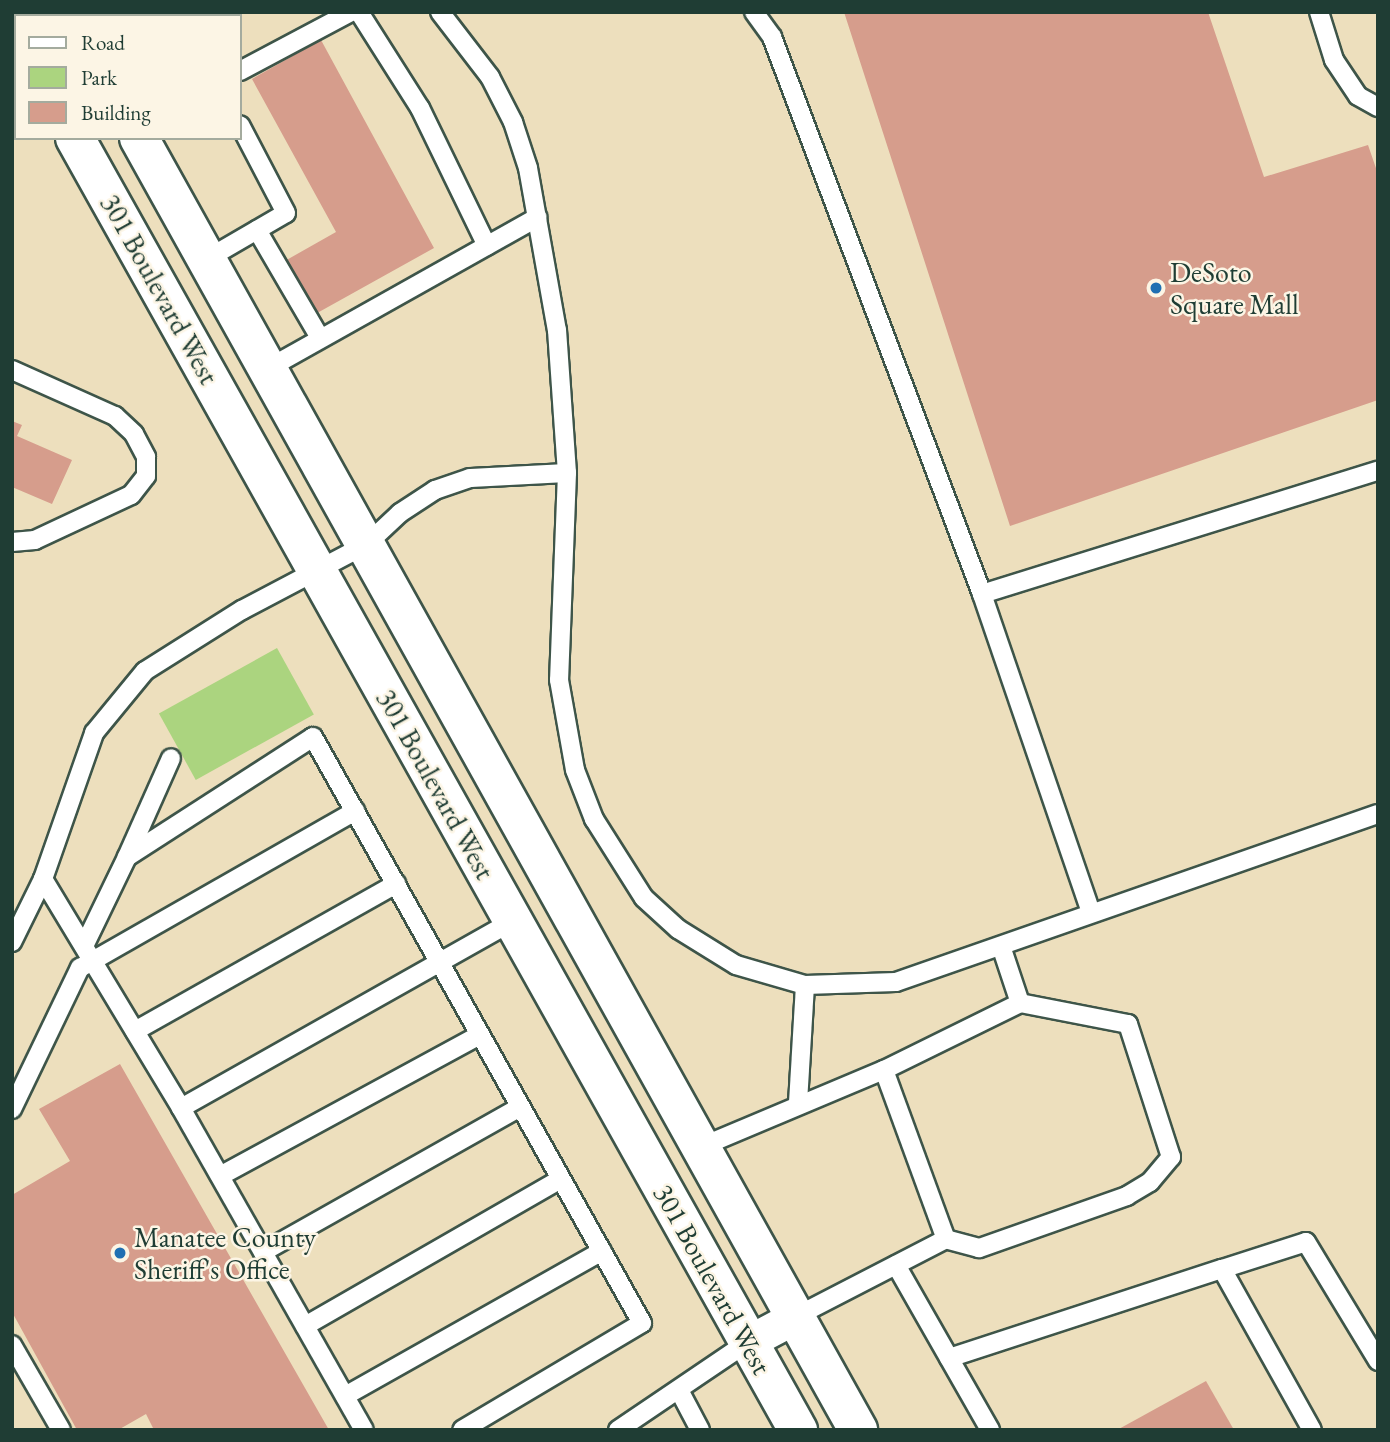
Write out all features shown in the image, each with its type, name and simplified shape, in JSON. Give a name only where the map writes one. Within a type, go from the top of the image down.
[{"type":"main road","name":"301 Boulevard West","points":[[76,140],[798,1430]]},
{"type":"main road","name":"301 Boulevard West","points":[[140,140],[703,1146],[858,1430]]},
{"type":"street","points":[[748,1342],[795,1317]]},
{"type":"lane","points":[[242,70],[351,12]]},
{"type":"lane","points":[[359,12],[420,108],[487,246]]},
{"type":"lane","points":[[440,12],[490,77],[513,122],[538,217],[557,330],[567,473],[559,680],[575,770],[594,819],[644,898],[678,929],[736,965],[805,985],[896,982],[1378,814]]},
{"type":"lane","points":[[754,12],[772,37],[982,594],[1091,913]]},
{"type":"lane","points":[[1319,12],[1334,60],[1358,96],[1378,107]]},
{"type":"lane","points":[[207,259],[286,213],[242,129]]},
{"type":"lane","points":[[268,368],[538,217]]},
{"type":"lane","points":[[257,230],[320,338]]},
{"type":"lane","points":[[12,370],[115,416],[134,435],[146,457],[146,477],[131,495],[35,540],[12,542]]},
{"type":"lane","points":[[982,594],[1378,471]]},
{"type":"lane","points":[[12,942],[43,879],[94,733],[145,671],[242,610],[367,544],[400,513],[450,484],[470,478],[567,473]]},
{"type":"lane","points":[[127,857],[313,737],[642,1323],[462,1430]]},
{"type":"lane","points":[[12,1109],[72,980],[88,953],[171,758]]},
{"type":"lane","points":[[88,953],[355,811]]},
{"type":"lane","points":[[43,879],[181,1108],[364,1430]]},
{"type":"lane","points":[[135,1031],[396,884]]},
{"type":"lane","points":[[181,1108],[513,921]]},
{"type":"lane","points":[[1001,946],[1020,1003]]},
{"type":"lane","points":[[797,1103],[805,985]]},
{"type":"lane","points":[[703,1146],[797,1103],[884,1070],[1020,1003],[1128,1024],[1171,1157],[1150,1182],[1127,1196],[979,1248],[946,1239],[795,1317]]},
{"type":"lane","points":[[220,1176],[480,1035]]},
{"type":"lane","points":[[884,1070],[946,1239]]},
{"type":"lane","points":[[263,1252],[520,1107]]},
{"type":"lane","points":[[305,1326],[561,1179]]},
{"type":"lane","points":[[949,1358],[1306,1242],[1378,1361]]},
{"type":"lane","points":[[345,1396],[601,1251]]},
{"type":"lane","points":[[896,1265],[990,1430]]},
{"type":"lane","points":[[1222,1269],[1312,1430]]},
{"type":"lane","points":[[618,1430],[680,1392],[748,1342]]},
{"type":"lane","points":[[12,1345],[61,1430]]},
{"type":"lane","points":[[680,1392],[700,1430]]},
{"type":"green space","points":[[277,648],[314,714],[196,780],[159,713]]},
{"type":"building","name":"DeSoto Square Mall","points":[[844,12],[1208,12],[1264,177],[1368,145],[1378,174],[1378,400],[1010,526]]},
{"type":"building","points":[[321,40],[434,248],[310,317],[283,262],[336,232],[252,79]]},
{"type":"building","points":[[12,421],[22,425],[17,436],[72,460],[52,504],[12,487]]},
{"type":"building","name":"Manatee County Sheriff's Office","points":[[120,1064],[329,1430],[154,1430],[146,1414],[118,1430],[77,1430],[12,1312],[12,1195],[70,1161],[39,1109]]},
{"type":"building","points":[[1206,1381],[1234,1430],[1117,1430]]},
{"type":"place","name":"DeSoto Square Mall","points":[[1156,288]]},
{"type":"place","name":"Manatee County Sheriff's Office","points":[[120,1253]]}]
